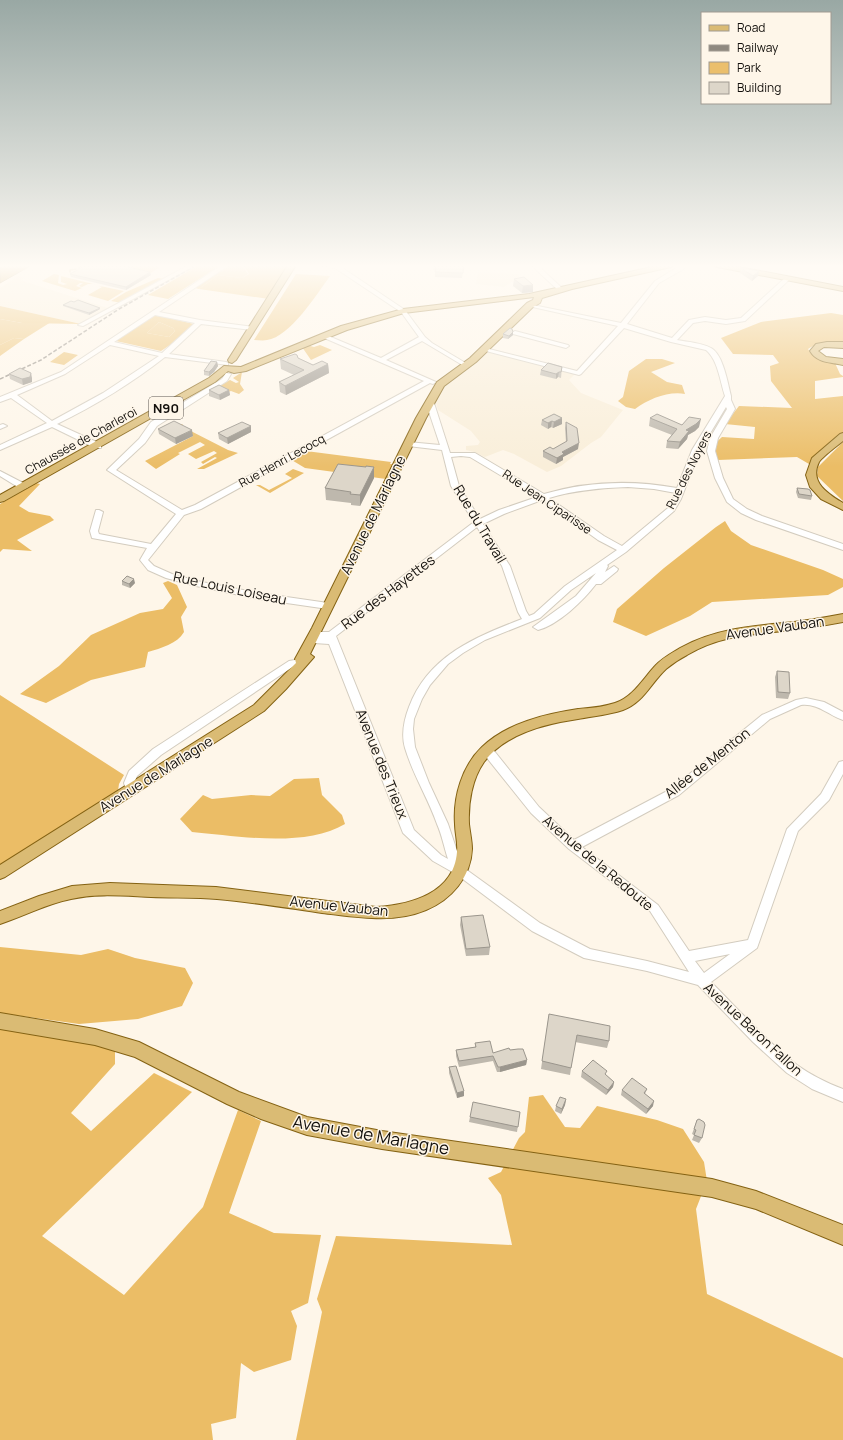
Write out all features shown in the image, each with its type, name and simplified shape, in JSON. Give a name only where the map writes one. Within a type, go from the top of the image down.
[{"type":"main road","points":[[229,367],[244,359],[251,332]]},
{"type":"main road","name":"N90","points":[[229,367],[243,369],[244,359],[269,357],[334,332]]},
{"type":"main road","points":[[440,384],[509,332]]},
{"type":"main road","points":[[843,345],[820,345],[816,347],[814,351],[818,356],[826,360],[843,362]]},
{"type":"main road","name":"Chaussée de Charleroi","points":[[0,499],[97,446],[229,367]]},
{"type":"main road","name":"Avenue de Marlagne","points":[[0,873],[258,708],[282,686],[301,662],[308,656],[322,635],[328,606],[408,444],[440,384]]},
{"type":"main road","points":[[843,436],[815,460],[811,475],[815,487],[825,497],[843,507]]},
{"type":"main road","name":"Avenue Vauban","points":[[0,918],[44,900],[72,892],[110,889],[216,893],[390,913],[419,906],[438,897],[457,879],[465,855],[462,824],[464,794],[472,773],[481,757],[487,750],[508,734],[535,723],[559,717],[603,712],[627,703],[635,697],[662,666],[685,650],[703,641],[736,631],[795,626],[843,618]]},
{"type":"main road","name":"Avenue de Marlagne","points":[[0,1021],[95,1037],[139,1050],[233,1098],[261,1110],[307,1126],[382,1140],[712,1188],[756,1200],[843,1235]]},
{"type":"street","points":[[0,400],[63,373],[125,332]]},
{"type":"street","points":[[0,448],[52,424],[110,391],[163,355],[189,332]]},
{"type":"street","points":[[419,332],[423,338],[466,365]]},
{"type":"street","points":[[510,332],[566,346]]},
{"type":"street","points":[[573,380],[616,332]]},
{"type":"street","points":[[643,332],[672,341],[696,345],[708,349],[714,354],[731,409],[714,438],[711,451],[719,478],[730,500],[744,511],[759,518],[843,547]]},
{"type":"street","points":[[672,341],[680,332]]},
{"type":"street","points":[[324,336],[429,381],[440,384]]},
{"type":"street","points":[[381,360],[423,338]]},
{"type":"street","points":[[109,343],[229,367],[225,380],[154,424],[142,441],[111,470],[181,513]]},
{"type":"street","points":[[485,350],[579,373]]},
{"type":"street","name":"Rue Henri Lecocq","points":[[150,550],[181,513],[205,503],[429,381]]},
{"type":"street","points":[[12,396],[52,424],[97,446]]},
{"type":"street","name":"Rue des Noyers","points":[[533,618],[568,588],[623,550],[671,509],[696,450],[727,400]]},
{"type":"street","name":"Rue du Travail","points":[[430,403],[455,486],[506,566],[522,612],[533,618]]},
{"type":"street","name":"Rue Jean Ciparisse","points":[[408,444],[472,456],[543,497],[601,538],[623,550]]},
{"type":"street","points":[[0,473],[24,487]]},
{"type":"street","name":"Rue des Hayettes","points":[[322,635],[478,523],[496,514],[543,497],[566,491],[605,486],[647,486],[679,491]]},
{"type":"street","points":[[99,512],[94,531],[95,536],[150,550]]},
{"type":"street","name":"Rue Louis Loiseau","points":[[150,550],[144,562],[151,569],[186,581],[213,588],[328,606]]},
{"type":"street","name":"Rue des Noyers","points":[[588,589],[604,568],[605,562]]},
{"type":"street","name":"Rue des Noyers","points":[[538,628],[547,623],[614,569]]},
{"type":"street","name":"Rue des Noyers","points":[[533,618],[546,616],[566,608]]},
{"type":"street","name":"Avenue Baron Fallon","points":[[533,618],[482,638],[445,662],[426,683],[409,719],[408,729],[410,748],[443,824],[454,860],[460,871],[536,927],[588,954],[647,966],[702,981],[758,1038],[792,1069],[817,1085],[843,1096]]},
{"type":"street","name":"Avenue des Trieux","points":[[322,635],[409,833],[437,858],[460,871]]},
{"type":"street","points":[[131,790],[129,783],[133,774],[157,752],[292,663],[301,662]]},
{"type":"street","name":"Allée de Menton","points":[[573,846],[675,792],[766,716],[799,702],[806,701],[821,704],[843,716]]},
{"type":"street","name":"Avenue de la Redoute","points":[[487,750],[535,810],[573,846],[654,908],[702,981]]},
{"type":"street","points":[[702,981],[753,944],[793,829],[825,797],[843,765]]},
{"type":"street","points":[[687,957],[753,944]]},
{"type":"shaded area","points":[[128,332],[148,332],[169,337],[174,332],[185,332],[161,351],[116,341]]},
{"type":"shaded area","points":[[736,332],[843,332],[843,342],[818,343],[808,349],[816,358],[835,363],[840,374],[843,376],[815,381],[815,399],[843,396],[843,433],[809,464],[797,457],[718,460],[711,447],[722,437],[754,439],[755,427],[725,424],[739,406],[792,408],[771,381],[770,366],[779,363],[773,355],[733,354],[721,338]]},
{"type":"shaded area","points":[[14,338],[24,339],[0,356],[0,345]]},
{"type":"shaded area","points":[[483,351],[575,374],[569,380],[581,393],[623,410],[601,437],[561,466],[547,472],[514,454],[503,450],[485,457],[466,450],[466,446],[478,445],[480,442],[471,431],[438,410],[435,400],[444,386]]},
{"type":"shaded area","points":[[646,359],[662,359],[675,363],[651,372],[667,382],[682,385],[685,394],[679,393],[665,395],[646,402],[635,409],[626,407],[618,401],[623,397],[629,371]]},
{"type":"shaded area","points":[[176,424],[183,424],[181,426],[228,450],[238,453],[204,469],[197,469],[217,458],[215,457],[203,464],[201,462],[217,453],[214,451],[196,459],[188,454],[205,445],[200,442],[178,453],[180,454],[156,469],[145,461],[193,436]]},
{"type":"shaded area","points":[[843,442],[843,501],[817,476],[818,467]]},
{"type":"shaded area","points":[[36,483],[40,484],[19,506],[29,512],[50,516],[54,520],[17,540],[32,551],[3,549],[0,552],[0,504]]},
{"type":"shaded area","points":[[725,521],[731,531],[751,545],[823,570],[843,579],[843,587],[828,595],[712,602],[690,616],[646,636],[613,622],[617,609],[664,568]]},
{"type":"shaded area","points":[[168,581],[177,585],[187,607],[181,617],[184,632],[173,643],[148,652],[145,667],[91,680],[46,703],[20,694],[59,666],[91,635],[140,613],[163,609],[172,598],[163,583]]},
{"type":"shaded area","points":[[0,695],[124,775],[119,784],[118,791],[0,868]]},
{"type":"shaded area","points":[[319,778],[322,795],[342,815],[345,824],[329,831],[311,836],[291,838],[250,838],[192,832],[180,819],[203,795],[212,799],[251,795],[270,796],[294,779]]},
{"type":"shaded area","points":[[0,947],[81,955],[108,949],[135,958],[185,968],[193,983],[182,1006],[138,1019],[79,1024],[0,1013]]},
{"type":"shaded area","points":[[0,1026],[115,1049],[115,1064],[71,1113],[91,1131],[154,1073],[192,1092],[42,1236],[124,1295],[203,1207],[238,1110],[261,1121],[229,1213],[274,1233],[321,1235],[308,1303],[291,1311],[297,1326],[291,1360],[254,1372],[241,1363],[236,1418],[211,1424],[213,1440],[0,1440]]},
{"type":"shaded area","points":[[543,1095],[565,1127],[580,1128],[597,1106],[657,1120],[683,1129],[704,1162],[707,1181],[696,1209],[707,1294],[843,1358],[843,1440],[296,1440],[322,1312],[317,1299],[336,1236],[512,1245],[501,1195],[488,1178],[501,1172],[519,1138],[525,1132],[529,1097]]},
{"type":"green space","points":[[0,332],[35,332],[24,339],[14,338],[0,345]]},
{"type":"green space","points":[[148,332],[174,332],[169,337]]},
{"type":"green space","points":[[259,332],[283,332],[276,337],[267,340],[254,340]]},
{"type":"green space","points":[[307,345],[314,347],[320,345],[332,350],[311,360],[302,347]]},
{"type":"green space","points":[[64,352],[78,355],[64,365],[50,362]]},
{"type":"green space","points":[[242,372],[240,384],[244,390],[239,394],[231,391],[228,392],[218,387],[230,380],[236,383],[239,382],[233,378]]},
{"type":"green space","points":[[306,451],[391,462],[390,464],[394,464],[386,479],[305,468],[290,459]]},
{"type":"green space","points":[[293,469],[304,473],[270,493],[256,485],[260,485],[269,490],[292,478],[285,474]]},
{"type":"building","points":[[505,332],[513,332],[509,336],[503,334]]},
{"type":"building","points":[[295,354],[298,358],[313,365],[322,361],[328,364],[285,386],[279,382],[304,370],[280,359]]},
{"type":"building","points":[[211,361],[217,362],[209,372],[204,371]]},
{"type":"building","points":[[548,363],[562,367],[561,372],[556,374],[541,370]]},
{"type":"building","points":[[20,368],[31,373],[30,377],[22,379],[9,374]]},
{"type":"building","points":[[219,385],[229,390],[219,395],[209,390]]},
{"type":"building","points":[[554,414],[562,418],[548,423],[542,420]]},
{"type":"building","points":[[657,414],[682,425],[689,417],[701,419],[686,430],[689,431],[680,442],[667,441],[677,429],[650,418]]},
{"type":"building","points":[[174,421],[192,430],[175,438],[158,429]]},
{"type":"building","points":[[242,422],[251,426],[227,438],[218,433]]},
{"type":"building","points":[[566,422],[577,428],[579,443],[562,452],[564,454],[557,458],[543,451],[550,447],[553,449],[567,441]]},
{"type":"building","points":[[338,464],[374,467],[360,495],[325,488]]},
{"type":"building","points":[[797,488],[810,490],[812,496],[799,494]]},
{"type":"building","points":[[127,576],[134,579],[129,584],[122,581]]},
{"type":"building","points":[[777,671],[789,672],[790,693],[778,692]]},
{"type":"building","points":[[483,915],[490,947],[466,949],[461,917]]},
{"type":"building","points":[[549,1014],[610,1026],[609,1041],[577,1035],[571,1068],[542,1061]]},
{"type":"building","points":[[490,1041],[493,1053],[509,1048],[510,1050],[523,1049],[527,1060],[500,1067],[498,1067],[493,1056],[459,1061],[456,1050],[476,1047],[475,1043]]},
{"type":"building","points":[[593,1060],[607,1071],[605,1074],[614,1082],[608,1090],[582,1071]]},
{"type":"building","points":[[456,1066],[464,1091],[457,1093],[449,1067]]},
{"type":"building","points":[[632,1078],[647,1089],[644,1093],[654,1101],[648,1109],[622,1090]]},
{"type":"building","points":[[560,1097],[566,1099],[562,1109],[556,1106]]},
{"type":"building","points":[[473,1102],[520,1112],[518,1127],[470,1117]]},
{"type":"building","points":[[699,1119],[704,1122],[705,1125],[702,1138],[694,1135],[696,1130],[694,1129],[697,1120]]},
{"type":"railway","points":[[0,379],[41,360],[84,332]]}]
